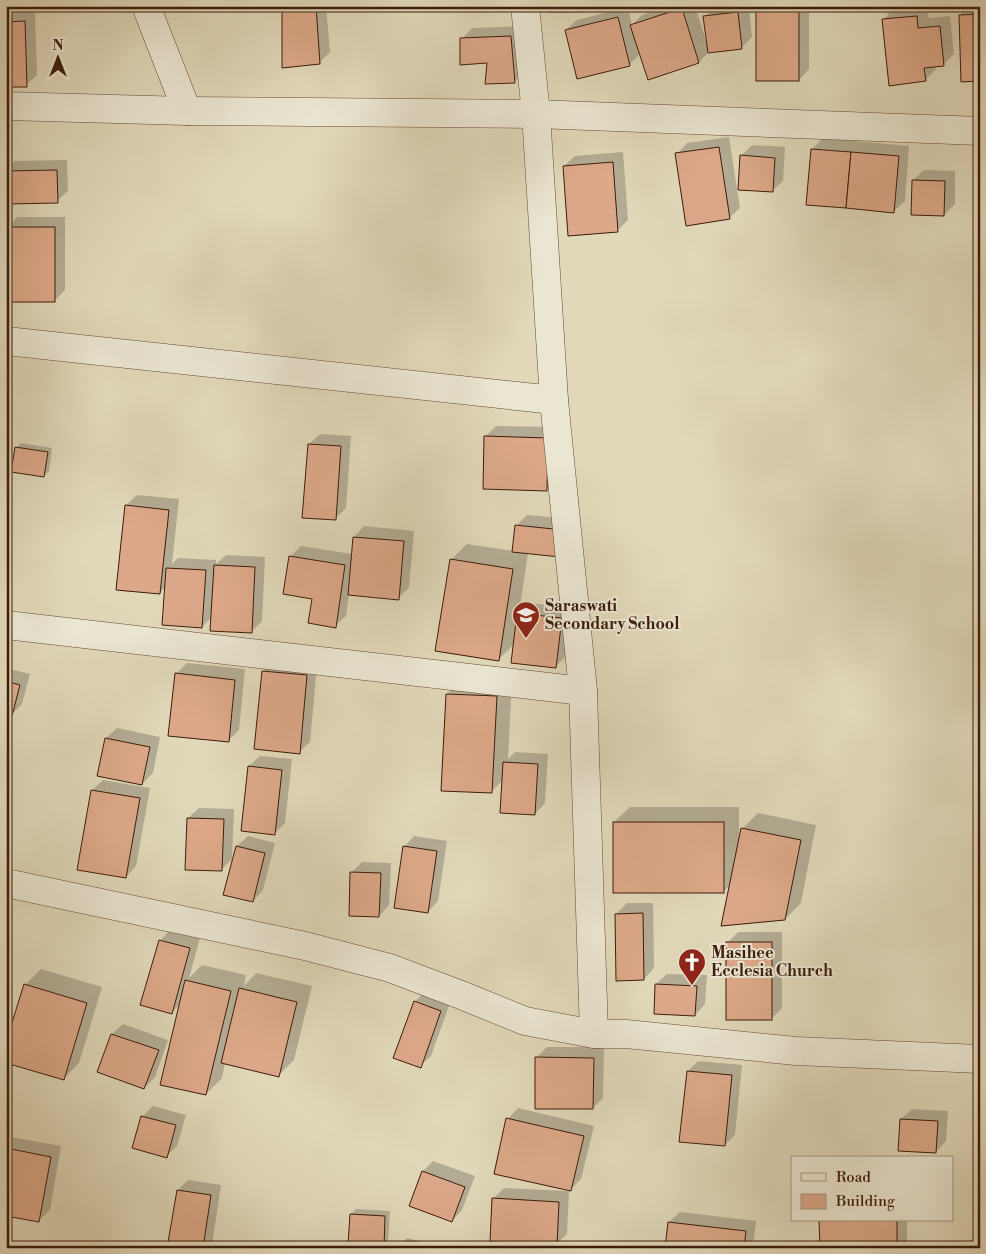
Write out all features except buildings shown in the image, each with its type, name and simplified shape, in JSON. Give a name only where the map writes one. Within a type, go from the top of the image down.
[{"type":"street","points":[[146,6],[187,111]]},
{"type":"street","points":[[526,6],[536,114],[554,400],[583,691],[594,1034]]},
{"type":"street","points":[[6,106],[187,111],[536,114],[980,131]]},
{"type":"street","points":[[6,341],[554,400]]},
{"type":"street","points":[[6,625],[583,691]]},
{"type":"street","points":[[6,883],[296,944],[390,968],[461,994],[525,1021],[594,1034],[626,1034],[796,1051],[980,1059]]},
{"type":"place","name":"Saraswati Secondary School","points":[[526,639]]},
{"type":"place","name":"Masihee Ecclesia Church","points":[[692,986]]}]
